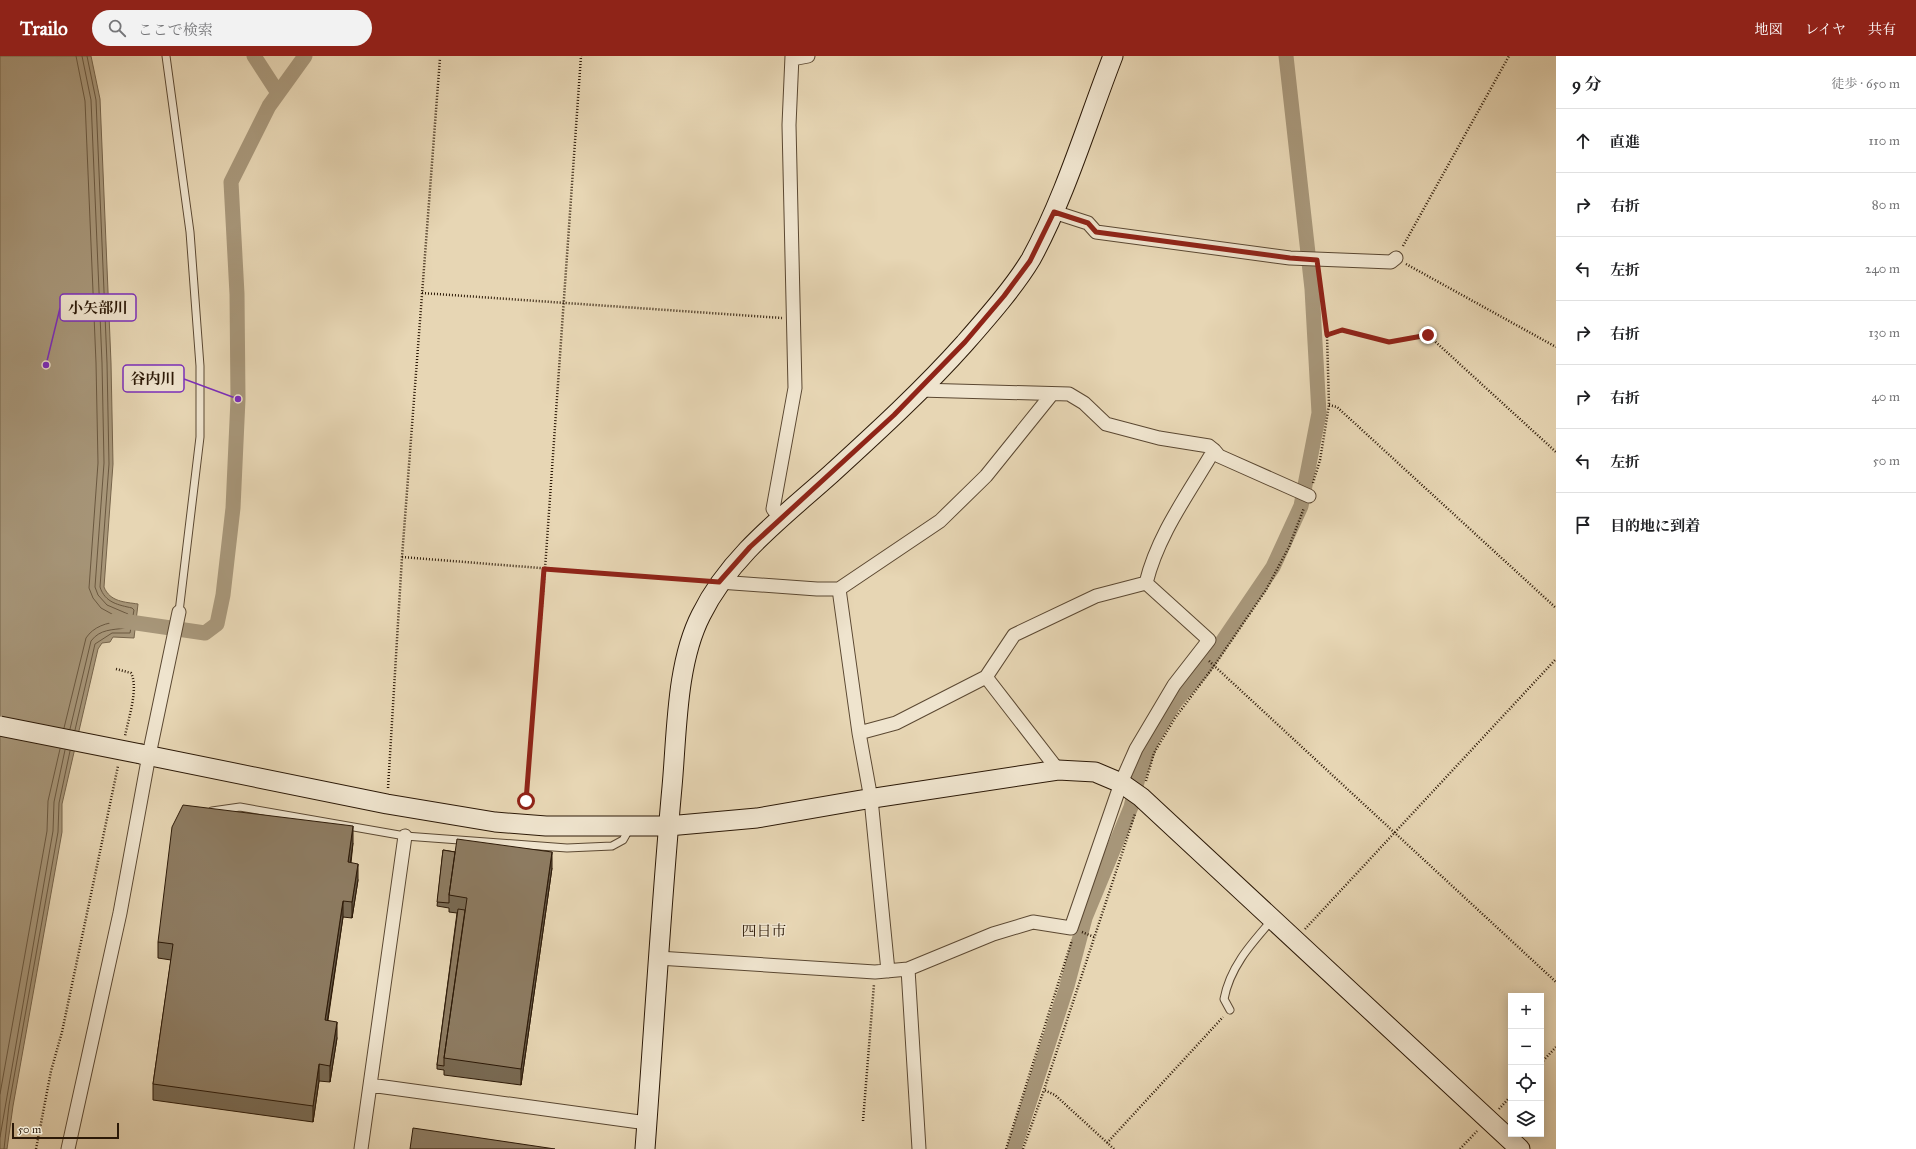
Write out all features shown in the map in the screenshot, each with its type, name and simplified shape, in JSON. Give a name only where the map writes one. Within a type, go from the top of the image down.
[{"type":"street","points":[[780,518],[773,509],[795,388],[789,125],[792,57],[808,56]]},
{"type":"street","points":[[645,1149],[668,826],[679,703],[687,648],[700,617],[719,582],[750,547],[780,518],[831,474],[920,390],[965,342],[1004,296],[1030,261],[1054,212],[1113,56]]},
{"type":"street","points":[[1054,212],[1088,223],[1096,232],[1311,260],[1390,262],[1396,258]]},
{"type":"street","points":[[920,390],[1070,394],[1077,398],[1106,424],[1159,438],[1209,446],[1219,456],[1309,496]]},
{"type":"street","points":[[719,582],[817,589],[839,589],[940,521],[986,476],[1052,394]]},
{"type":"street","points":[[1146,583],[1152,560],[1165,533],[1214,450]]},
{"type":"street","points":[[658,958],[875,972],[908,969],[993,934],[1033,922],[1070,928],[1132,791],[1136,749],[1174,686],[1209,640],[1146,583]]},
{"type":"street","points":[[859,733],[896,723],[986,678],[1014,635],[1096,596],[1146,583]]},
{"type":"street","points":[[839,589],[859,733],[871,799],[888,971]]},
{"type":"street","points":[[68,1149],[120,913],[145,755],[179,612]]},
{"type":"street","points":[[986,678],[1058,770]]},
{"type":"street","points":[[0,726],[387,804],[495,822],[546,826],[668,826],[757,818],[1058,770],[1095,772],[1132,791],[1273,919],[1520,1149]]},
{"type":"street","points":[[361,1149],[405,836]]},
{"type":"street","points":[[908,969],[919,1149]]},
{"type":"street","points":[[370,1085],[647,1123]]},
{"type":"lane","points":[[166,56],[190,232],[200,366],[200,437],[179,612]]},
{"type":"lane","points":[[205,810],[211,811],[240,807],[405,836],[567,848],[612,846],[623,840],[627,833],[627,826]]},
{"type":"lane","points":[[1230,1010],[1224,998],[1235,968],[1248,947],[1273,919]]},
{"type":"path","points":[[526,801],[581,56]]},
{"type":"path","points":[[1509,56],[1396,258],[1556,347]]},
{"type":"path","points":[[387,804],[402,558],[440,58]]},
{"type":"path","points":[[1023,1149],[1044,1090],[1132,791],[1174,718],[1214,666],[1266,590],[1289,547],[1309,496],[1320,460],[1329,405],[1327,335],[1311,260]]},
{"type":"path","points":[[422,293],[794,319]]},
{"type":"path","points":[[1327,335],[1342,330],[1389,342],[1428,335],[1556,452]]},
{"type":"path","points":[[1329,405],[1337,407],[1556,608]]},
{"type":"path","points":[[402,558],[719,582]]},
{"type":"path","points":[[1200,652],[1556,982]]},
{"type":"path","points":[[1295,940],[1556,659]]},
{"type":"path","points":[[116,670],[131,673],[133,677],[134,693],[124,739]]},
{"type":"path","points":[[36,1149],[51,1071],[62,1032],[119,762]]},
{"type":"path","points":[[1006,1149],[1069,954],[1073,936],[1070,928]]},
{"type":"path","points":[[863,1121],[875,972]]},
{"type":"path","points":[[1107,1143],[1230,1010]]},
{"type":"path","points":[[1544,1061],[1556,1047]]},
{"type":"path","points":[[1044,1090],[1056,1094],[1114,1149]]},
{"type":"water","points":[[0,56],[91,56],[100,99],[111,363],[113,464],[104,587],[110,596],[118,600],[138,604],[134,638],[113,637],[110,642],[102,643],[98,649],[62,804],[62,832],[13,1106],[7,1149],[0,1149]]},
{"type":"building","points":[[183,805],[353,826],[348,862],[358,864],[352,902],[343,901],[325,1020],[337,1022],[330,1066],[319,1064],[313,1106],[153,1084],[173,944],[158,942],[172,827]]},
{"type":"building","points":[[457,839],[552,852],[521,1069],[444,1058],[467,898],[449,895]]},
{"type":"building","points":[[443,850],[455,852],[449,903],[437,902]]},
{"type":"building","points":[[458,909],[465,910],[444,1066],[437,1065]]},
{"type":"building","points":[[413,1128],[555,1149],[410,1149]]},
{"type":"waterway","points":[[254,56],[278,93]]},
{"type":"waterway","points":[[116,620],[205,633],[217,624],[223,595],[233,508],[238,399],[237,294],[231,182],[269,106],[305,56]]},
{"type":"waterway","points":[[1014,1149],[1067,986],[1085,918],[1131,807],[1138,778],[1152,740],[1175,702],[1203,670],[1273,567],[1301,506],[1319,413],[1312,289],[1286,56]]},
{"type":"place","name":"小矢部川","points":[[46,365]]},
{"type":"place","name":"谷内川","points":[[238,399]]},
{"type":"district","name":"四日市","points":[[764,931]]},
{"type":"route","points":[[526,801],[544,569],[719,582],[750,547],[894,415],[920,390],[965,342],[1004,296],[1030,261],[1054,212],[1088,223],[1096,232],[1290,258],[1317,260],[1327,335],[1342,330],[1389,342],[1428,335]]}]
